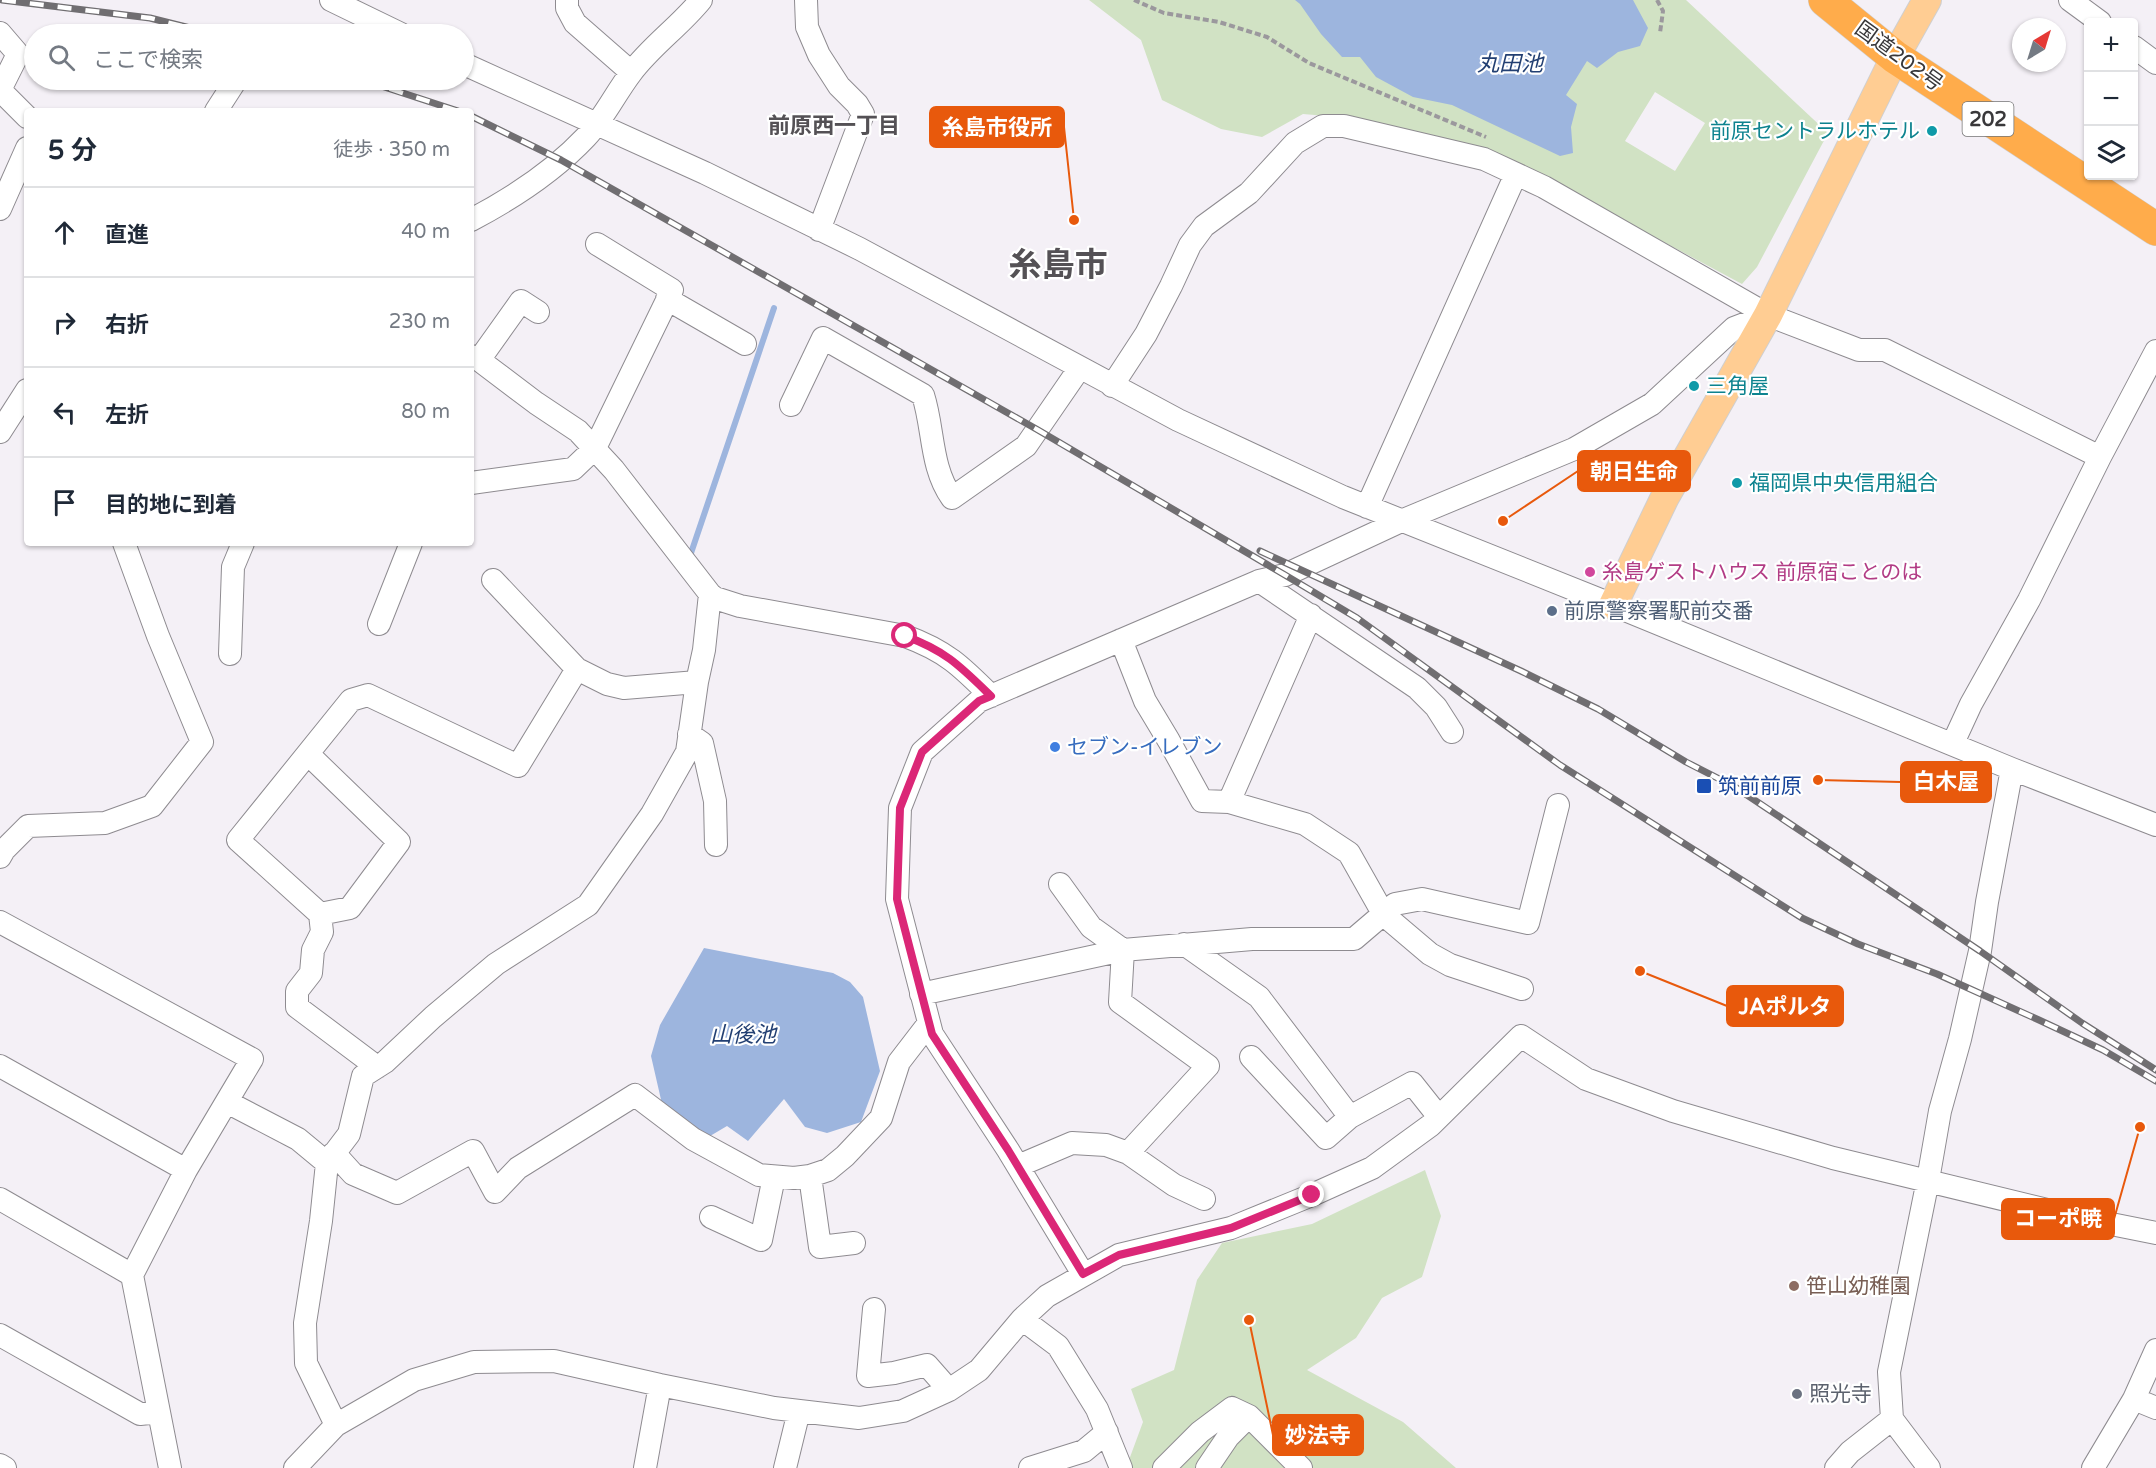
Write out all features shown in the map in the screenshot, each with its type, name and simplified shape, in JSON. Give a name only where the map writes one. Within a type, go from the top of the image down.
[{"type":"highway","name":"国道202号","points":[[1825,0],[1895,57],[2156,229]]},
{"type":"main road","points":[[1613,605],[1665,497],[1768,315],[1895,57],[1926,0]]},
{"type":"street","points":[[331,0],[380,24]]},
{"type":"street","points":[[567,0],[567,8],[575,23],[631,72]]},
{"type":"street","points":[[474,218],[513,198],[586,137],[631,72],[701,0]]},
{"type":"street","points":[[806,0],[807,27],[819,55],[839,86],[857,104],[863,114],[819,230]]},
{"type":"street","points":[[2070,0],[2095,18]]},
{"type":"street","points":[[0,33],[18,54],[0,90],[24,114]]},
{"type":"street","points":[[2138,50],[2156,63]]},
{"type":"street","points":[[474,69],[705,173],[860,249],[1079,369],[1178,420],[1343,498],[2156,825]]},
{"type":"street","points":[[218,108],[230,90]]},
{"type":"street","points":[[1112,386],[1146,334],[1172,286],[1190,245],[1204,226],[1249,193],[1295,143],[1323,126],[1344,126],[1485,159],[1544,187],[1768,315],[1859,350],[1885,350],[2100,457]]},
{"type":"street","points":[[0,209],[24,155]]},
{"type":"street","points":[[1367,507],[1516,174]]},
{"type":"street","points":[[474,483],[573,469],[595,448],[672,290],[597,244]]},
{"type":"street","points":[[667,299],[745,344]]},
{"type":"street","points":[[538,312],[521,301],[475,358],[536,403],[578,430],[628,488],[710,594],[715,598],[740,606],[905,636],[931,645],[948,656],[991,696]]},
{"type":"street","points":[[1083,1274],[1018,1166],[932,1034],[897,899],[900,808],[922,752],[979,701],[1259,581],[1285,575],[1401,521],[1574,449],[1652,404],[1734,328],[1768,315]]},
{"type":"street","points":[[791,405],[823,338],[923,395],[929,413],[934,452],[944,485],[952,498],[1026,446],[1079,369]]},
{"type":"street","points":[[1953,743],[1971,704],[2029,600],[2156,351]]},
{"type":"street","points":[[9,422],[24,395]]},
{"type":"street","points":[[0,857],[28,826],[105,823],[152,806],[202,742],[162,647],[125,546]]},
{"type":"street","points":[[230,654],[233,567],[242,546]]},
{"type":"street","points":[[379,624],[410,546]]},
{"type":"street","points":[[493,580],[577,669],[607,684],[624,688],[697,682]]},
{"type":"street","points":[[1259,581],[1417,688],[1436,707],[1452,732]]},
{"type":"street","points":[[336,1425],[306,1363],[305,1323],[330,1158],[349,1134],[363,1076],[386,1062],[433,1017],[496,964],[588,905],[652,814],[687,752],[704,650],[710,594]]},
{"type":"street","points":[[1229,802],[1311,615]]},
{"type":"street","points":[[1121,640],[1145,701],[1202,801],[1229,802],[1305,824],[1349,853],[1384,915],[1430,954],[1450,965],[1522,989]]},
{"type":"street","points":[[377,1067],[297,1007],[297,991],[311,972],[314,950],[322,932],[320,914],[238,840],[351,700],[368,695],[518,766],[577,669]]},
{"type":"street","points":[[689,735],[702,743],[715,801],[716,845]]},
{"type":"street","points":[[308,754],[399,842],[350,908],[320,914]]},
{"type":"street","points":[[1929,1468],[1892,1419],[1889,1372],[1940,1111],[1960,1039],[1980,951],[2012,769]]},
{"type":"street","points":[[921,994],[1123,950],[1252,939],[1354,939],[1395,904],[1422,900],[1528,923],[1557,805]]},
{"type":"street","points":[[1060,885],[1091,927],[1123,950]]},
{"type":"street","points":[[0,921],[252,1059],[186,1170],[132,1275],[170,1468]]},
{"type":"street","points":[[1184,944],[1259,997],[1350,1117]]},
{"type":"street","points":[[1123,950],[1120,1002],[1208,1066],[1128,1153]]},
{"type":"street","points":[[227,1102],[298,1139],[353,1174],[397,1193],[473,1152],[495,1192],[518,1168],[635,1095],[702,1144],[759,1175],[794,1178],[828,1170],[881,1118],[899,1062],[929,1023]]},
{"type":"street","points":[[295,1468],[336,1425],[414,1380],[474,1362],[554,1361],[660,1385],[799,1411],[859,1418],[903,1411],[949,1390],[979,1370],[1022,1319],[1047,1296],[1119,1255],[1231,1228],[1372,1168],[1439,1117],[1521,1036],[1586,1079],[1673,1111],[1833,1158],[2076,1217],[2156,1233]]},
{"type":"street","points":[[1251,1057],[1326,1138],[1350,1117],[1412,1083],[1439,1117]]},
{"type":"street","points":[[0,1066],[186,1170]]},
{"type":"street","points":[[1018,1166],[1072,1143],[1106,1145],[1128,1153],[1174,1185],[1204,1199]]},
{"type":"street","points":[[711,1217],[761,1240],[774,1176]]},
{"type":"street","points":[[810,1176],[820,1247],[854,1243]]},
{"type":"street","points":[[0,1199],[132,1275]]},
{"type":"street","points":[[874,1309],[868,1376],[894,1373],[927,1365],[949,1390]]},
{"type":"street","points":[[1022,1319],[1058,1346],[1097,1408],[1121,1468]]},
{"type":"street","points":[[0,1335],[140,1414],[159,1412]]},
{"type":"street","points":[[2093,1468],[2134,1400],[2156,1350]]},
{"type":"street","points":[[645,1468],[660,1385]]},
{"type":"street","points":[[2134,1400],[2156,1408]]},
{"type":"street","points":[[1164,1468],[1200,1432],[1232,1408],[1249,1416],[1301,1468]]},
{"type":"street","points":[[785,1468],[799,1411]]},
{"type":"street","points":[[1207,1468],[1228,1437],[1249,1416]]},
{"type":"street","points":[[1836,1468],[1850,1452],[1892,1419]]},
{"type":"street","points":[[1030,1468],[1091,1458],[1107,1432]]},
{"type":"street","points":[[0,1465],[5,1468]]},
{"type":"path","points":[[1134,0],[1164,13],[1219,22],[1268,37],[1309,63],[1489,138]]},
{"type":"path","points":[[1657,0],[1663,10],[1660,33]]},
{"type":"green space","points":[[1089,0],[1686,0],[1828,133],[1757,267],[1742,284],[1572,193],[1338,117],[1303,114],[1262,137],[1221,129],[1162,100],[1141,40]],"holes":[[[1655,92],[1705,123],[1675,171],[1625,141]]]},
{"type":"green space","points":[[1425,1170],[1441,1216],[1422,1277],[1382,1298],[1356,1338],[1307,1370],[1403,1422],[1456,1468],[1126,1468],[1143,1422],[1131,1389],[1174,1370],[1197,1280],[1222,1243],[1312,1224]]},
{"type":"water","name":"丸田池","points":[[1295,0],[1633,0],[1648,28],[1640,46],[1618,52],[1597,68],[1587,61],[1566,95],[1577,104],[1571,127],[1573,153],[1560,156],[1452,105],[1413,97],[1376,77],[1360,57],[1342,57]]},
{"type":"water","name":"山後池","points":[[704,948],[833,973],[850,982],[863,997],[880,1071],[861,1122],[827,1133],[805,1127],[784,1099],[748,1141],[727,1126],[705,1139],[662,1104],[651,1056],[660,1025]]},
{"type":"waterway","points":[[690,556],[774,308]]},
{"type":"railway","points":[[2,0],[150,18],[174,24]]},
{"type":"railway","points":[[394,90],[449,108]]},
{"type":"railway","points":[[474,117],[561,160],[1038,430],[1357,618],[1560,765],[1802,918],[1858,944],[1937,974],[2039,1020],[2103,1050],[2156,1081]]},
{"type":"railway","points":[[1260,551],[1521,671],[1598,709],[1686,762],[1735,787],[1980,951],[2082,1023],[2156,1070]]},
{"type":"place","name":"前原セントラルホテル","points":[[1932,131]]},
{"type":"place","name":"糸島市役所","points":[[1074,220]]},
{"type":"place","name":"三角屋","points":[[1694,386]]},
{"type":"place","name":"福岡県中央信用組合","points":[[1737,483]]},
{"type":"place","name":"朝日生命","points":[[1503,521]]},
{"type":"place","name":"糸島ゲストハウス 前原宿ことのは","points":[[1590,572]]},
{"type":"place","name":"前原警察署駅前交番","points":[[1552,611]]},
{"type":"place","name":"セブン-イレブン","points":[[1055,747]]},
{"type":"place","name":"白木屋","points":[[1818,780]]},
{"type":"place","name":"筑前前原","points":[[1704,786]]},
{"type":"place","name":"JAポルタ","points":[[1640,971]]},
{"type":"place","name":"コーポ暁","points":[[2140,1127]]},
{"type":"place","name":"笹山幼稚園","points":[[1794,1286]]},
{"type":"place","name":"妙法寺","points":[[1249,1320]]},
{"type":"place","name":"照光寺","points":[[1797,1394]]},
{"type":"district","name":"前原西一丁目","points":[[834,125]]},
{"type":"district","name":"糸島市","points":[[1058,264]]},
{"type":"route","points":[[905,636],[931,645],[948,656],[991,696],[979,701],[922,752],[900,808],[897,899],[932,1034],[1008,1150],[1083,1274],[1119,1255],[1231,1228],[1312,1195]]}]
